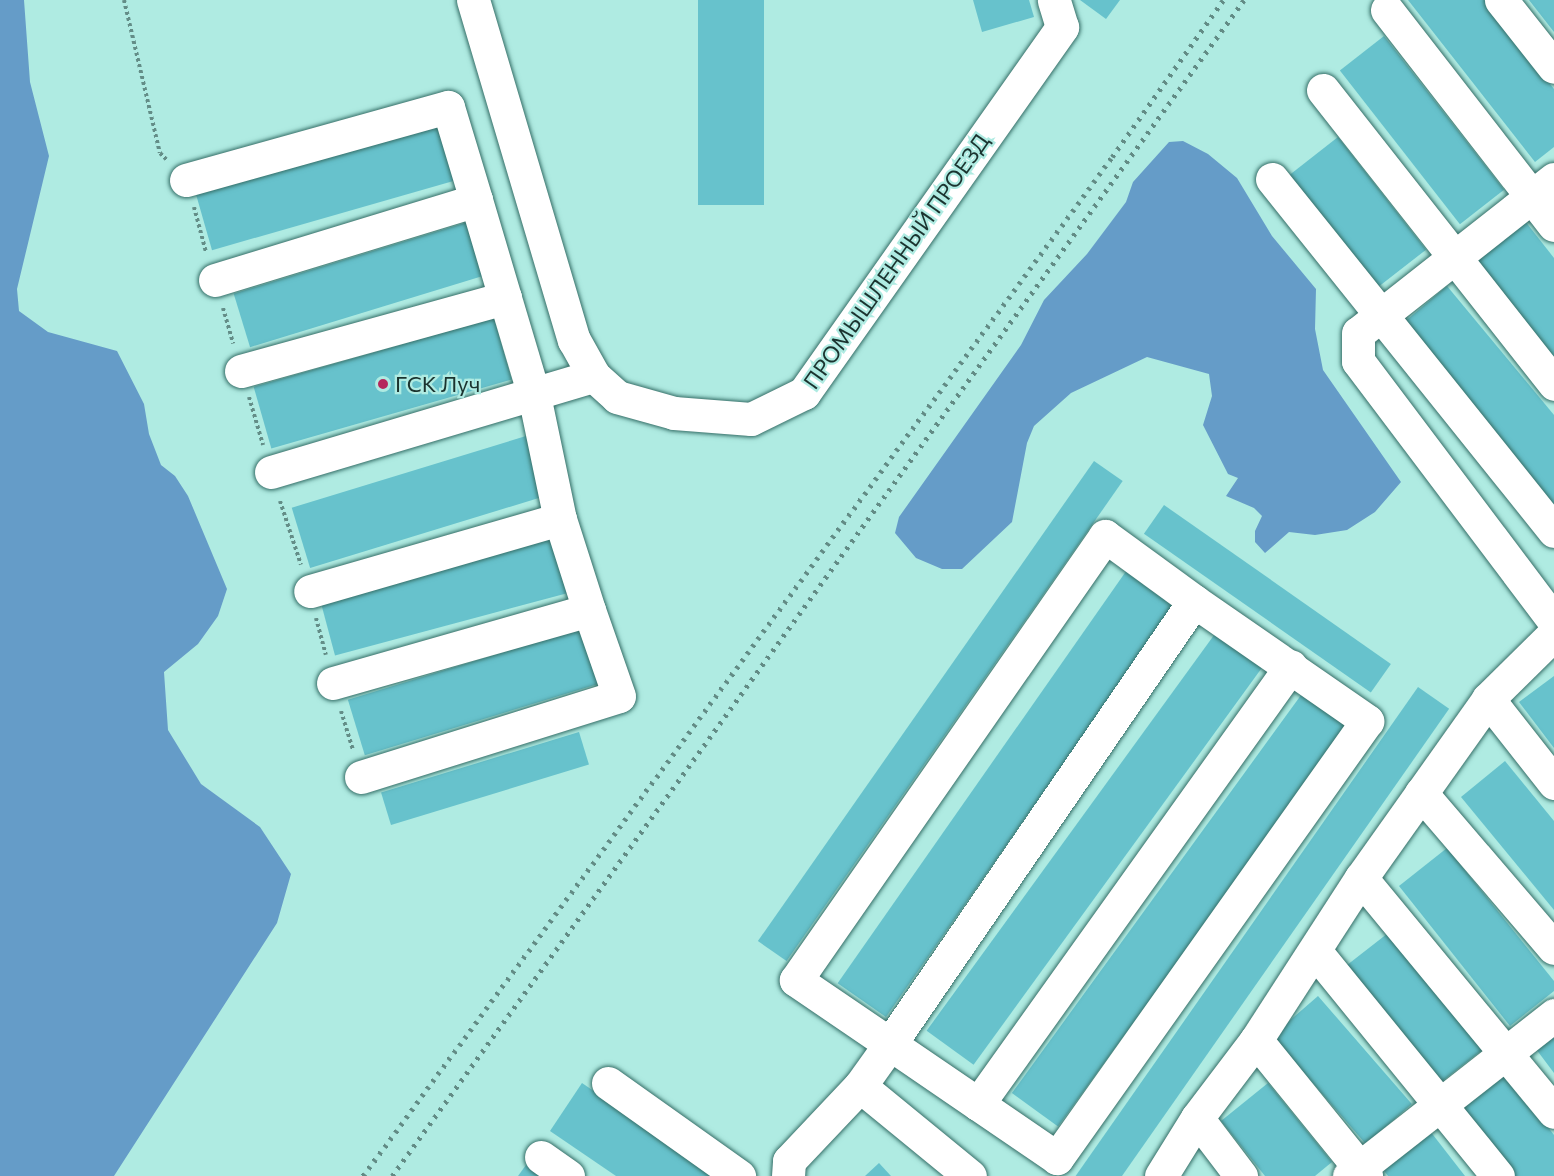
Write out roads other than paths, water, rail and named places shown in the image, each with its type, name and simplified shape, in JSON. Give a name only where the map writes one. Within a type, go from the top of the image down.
[{"type":"street","name":"ПРОМЫШЛЕННЫЙ ПРОЕЗД","points":[[473,0],[573,340],[594,376],[617,397],[675,413],[751,419],[804,393],[1058,14]]},
{"type":"street","points":[[1501,0],[1554,67]]},
{"type":"street","points":[[1387,10],[1543,188],[1554,225]]},
{"type":"street","points":[[1323,90],[1554,384]]},
{"type":"street","points":[[186,180],[448,107],[534,395],[560,519],[619,696],[361,777]]},
{"type":"street","points":[[1272,179],[1554,531]]},
{"type":"street","points":[[1543,188],[1358,333],[1358,361],[1554,621]]},
{"type":"street","points":[[215,280],[476,200]]},
{"type":"street","points":[[241,371],[505,298]]},
{"type":"street","points":[[271,472],[594,376]]},
{"type":"street","points":[[310,591],[560,519]]},
{"type":"street","points":[[1105,536],[1194,601],[1291,666],[1367,722],[1057,1158],[796,980],[1105,536]]},
{"type":"street","points":[[788,1176],[789,1161],[860,1086],[1194,601]]},
{"type":"street","points":[[333,682],[589,610]]},
{"type":"street","points":[[1161,1176],[1197,1118],[1256,1040],[1361,878],[1488,699],[1554,634]]},
{"type":"street","points":[[978,1104],[1291,666]]},
{"type":"street","points":[[1488,699],[1554,783]]},
{"type":"street","points":[[1421,794],[1554,948]]},
{"type":"street","points":[[1361,878],[1554,1112]]},
{"type":"street","points":[[1315,951],[1497,1176]]},
{"type":"street","points":[[1256,1040],[1358,1173],[1554,1015]]},
{"type":"street","points":[[608,1083],[739,1176]]},
{"type":"street","points":[[860,1086],[970,1176]]},
{"type":"street","points":[[1197,1118],[1241,1176]]},
{"type":"street","points":[[541,1157],[568,1176]]},
{"type":"water","points":[[0,0],[24,0],[30,82],[49,156],[17,289],[19,311],[48,332],[117,351],[144,404],[149,434],[161,465],[175,476],[188,496],[227,589],[218,616],[198,644],[164,672],[168,730],[201,784],[260,827],[291,874],[277,923],[114,1176],[0,1176]]},
{"type":"water","points":[[1183,141],[1208,154],[1237,178],[1272,236],[1316,289],[1315,329],[1323,370],[1401,482],[1375,512],[1347,530],[1315,535],[1289,532],[1265,553],[1255,542],[1255,531],[1262,516],[1254,508],[1226,496],[1238,478],[1228,474],[1203,425],[1212,396],[1209,374],[1147,357],[1071,393],[1034,426],[1027,443],[1012,522],[962,569],[942,569],[916,558],[895,533],[899,517],[1021,345],[1044,300],[1087,254],[1126,202],[1133,182],[1169,142]]},
{"type":"railway","points":[[363,1176],[1112,157],[1223,0]]},
{"type":"railway","points":[[392,1176],[1244,0]]},
{"type":"place","name":"ГСК Луч","points":[[383,384]]}]
